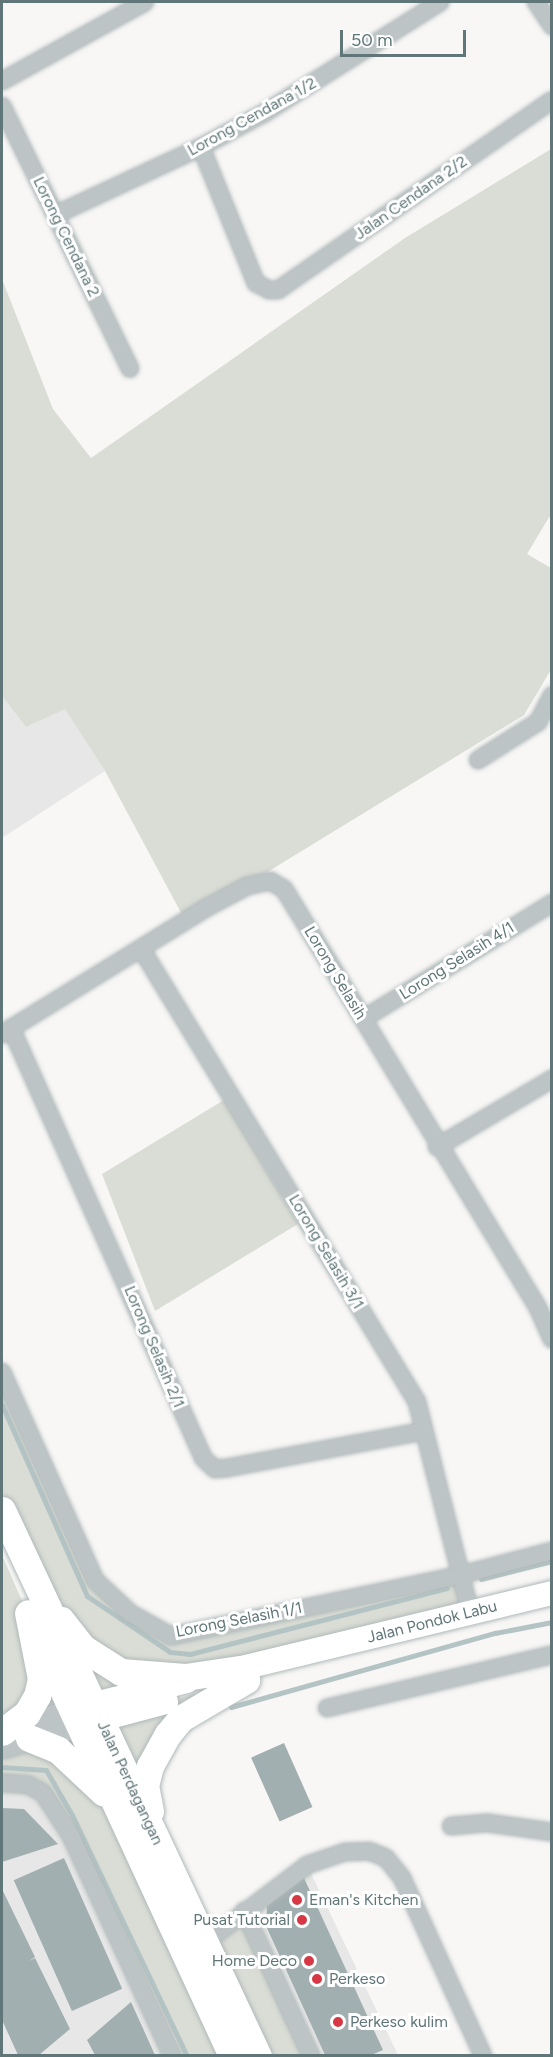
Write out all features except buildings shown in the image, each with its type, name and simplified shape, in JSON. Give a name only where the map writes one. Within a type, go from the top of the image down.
[{"type":"main road","name":"Jalan Perdagangan","points":[[2,1510],[36,1586],[120,1810],[232,2055]]},
{"type":"main road","name":"Jalan Perdagangan","points":[[2,1555],[28,1613],[160,1848],[207,1941],[258,2055]]},
{"type":"main road","points":[[36,1586],[83,1648],[121,1672],[184,1677],[243,1674]]},
{"type":"main road","name":"Jalan Pondok Labu","points":[[85,1715],[243,1674],[314,1652],[552,1593]]},
{"type":"main road","points":[[2,1732],[27,1713],[37,1696],[41,1679],[28,1613]]},
{"type":"main road","points":[[160,1848],[145,1786],[158,1749],[180,1719],[243,1674]]},
{"type":"main road","points":[[29,1738],[58,1750],[120,1810]]},
{"type":"street","points":[[2,81],[145,2]]},
{"type":"street","name":"Lorong Cendana 1/2","points":[[55,215],[201,147],[266,112],[440,2]]},
{"type":"street","points":[[536,2],[552,26]]},
{"type":"street","name":"Jalan Cendana 2/2","points":[[201,147],[256,283],[269,290],[289,284],[552,100]]},
{"type":"street","name":"Lorong Cendana 2","points":[[2,106],[130,368]]},
{"type":"street","points":[[478,760],[538,722],[552,696]]},
{"type":"street","name":"Lorong Selasih","points":[[6,1031],[247,886],[270,881],[284,889],[437,1147],[538,1308],[552,1339]]},
{"type":"street","name":"Lorong Selasih 4/1","points":[[363,1019],[552,903]]},
{"type":"street","name":"Lorong Selasih 3/1","points":[[142,950],[417,1402],[470,1612]]},
{"type":"street","name":"Lorong Selasih 2/1","points":[[6,1031],[203,1458],[215,1469],[227,1468],[424,1431]]},
{"type":"street","points":[[437,1147],[552,1079]]},
{"type":"street","name":"Lorong Selasih 1/1","points":[[2,1372],[95,1580],[130,1613],[171,1635],[461,1575],[552,1551]]},
{"type":"street","points":[[327,1708],[552,1655]]},
{"type":"street","points":[[2,1732],[85,1715]]},
{"type":"street","points":[[2,1747],[85,1715]]},
{"type":"street","points":[[2,1783],[28,1785],[43,1793],[71,1836],[172,2055]]},
{"type":"street","points":[[451,1826],[488,1823],[552,1832]]},
{"type":"street","points":[[207,1941],[307,1865],[345,1852],[369,1851],[386,1857],[402,1878],[483,2055]]},
{"type":"street","points":[[244,1911],[311,2055]]},
{"type":"shaded area","points":[[551,149],[551,514],[527,554],[551,568],[552,668],[524,715],[186,922],[105,771],[65,709],[26,727],[2,696],[2,279],[53,409],[91,458],[405,238]]},
{"type":"shaded area","points":[[2,696],[26,727],[65,708],[105,771],[2,838]]},
{"type":"shaded area","points":[[224,1100],[298,1224],[155,1311],[102,1174]]},
{"type":"shaded area","points":[[2,1372],[95,1580],[171,1635],[461,1575],[470,1612],[92,1703],[2,1510]]},
{"type":"shaded area","points":[[2,1555],[70,1710],[2,1732]]},
{"type":"shaded area","points":[[246,1680],[201,1705],[145,1786],[100,1720]]},
{"type":"shaded area","points":[[78,1726],[232,2055],[170,2055],[43,1793],[2,1783],[2,1747]]},
{"type":"shaded area","points":[[29,1738],[172,2055],[2,2056],[2,1747]]},
{"type":"shaded area","points":[[307,1865],[398,2055],[311,2055],[244,1911]]},
{"type":"shaded area","points":[[244,1911],[311,2055],[258,2055],[207,1941]]},
{"type":"waterway","points":[[2,1405],[87,1596],[170,1652],[190,1654],[447,1588]]},
{"type":"waterway","points":[[481,1579],[552,1561]]},
{"type":"waterway","points":[[231,1707],[495,1633],[552,1622]]},
{"type":"waterway","points":[[2,1767],[46,1770],[72,1815],[187,2056]]},
{"type":"place","name":"Eman's Kitchen","points":[[297,1900]]},
{"type":"place","name":"Pusat Tutorial","points":[[302,1920]]},
{"type":"place","name":"Home Deco","points":[[309,1961]]},
{"type":"place","name":"Perkeso","points":[[317,1979]]},
{"type":"place","name":"Perkeso kulim","points":[[338,2022]]}]
